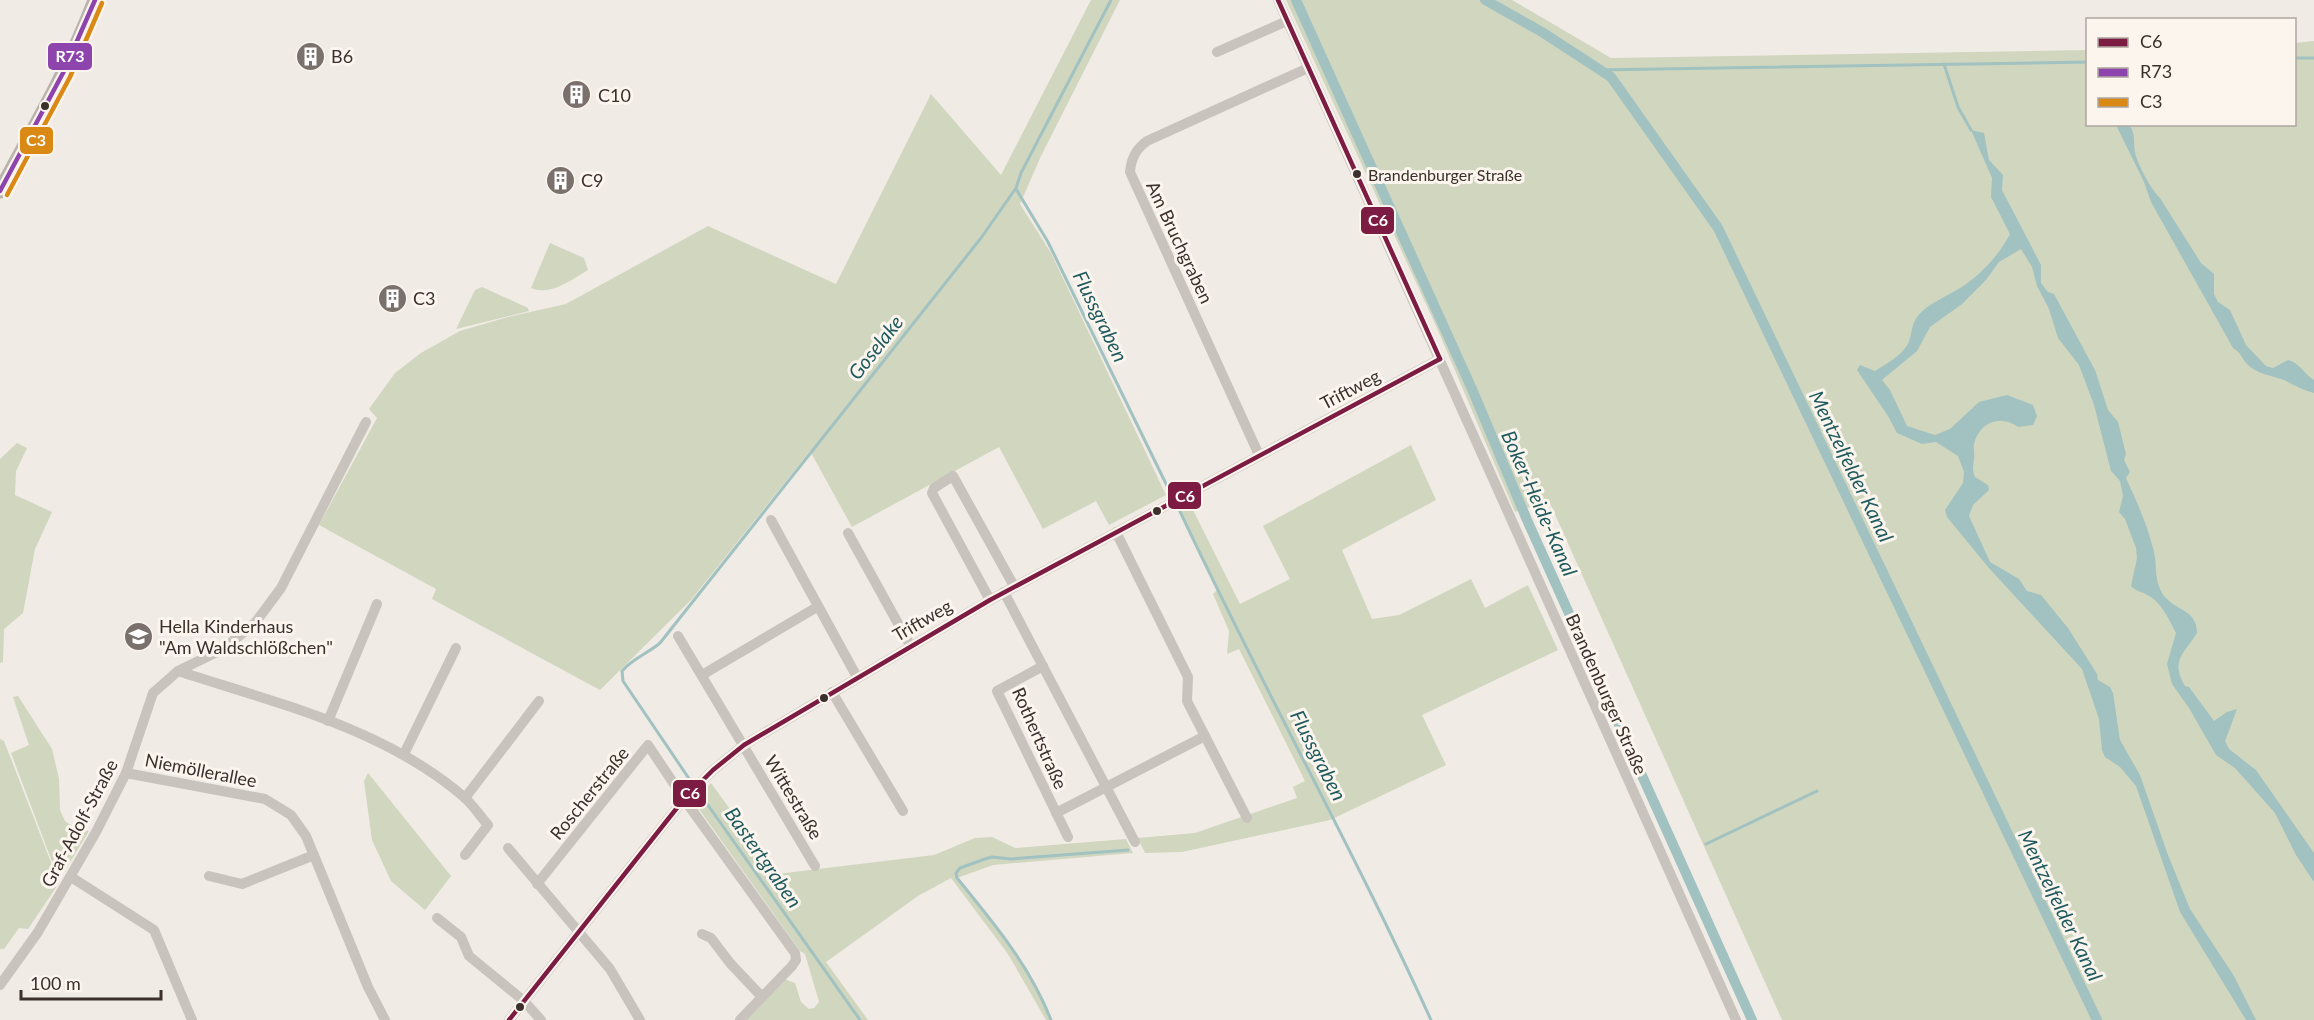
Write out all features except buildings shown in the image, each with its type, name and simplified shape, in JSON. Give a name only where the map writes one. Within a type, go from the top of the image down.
[{"type":"main road","points":[[0,191],[58,86],[95,0]]},
{"type":"street","name":"Brandenburger Straße","points":[[1278,0],[1440,359],[1487,470],[1736,1020]]},
{"type":"street","points":[[1217,52],[1287,21]]},
{"type":"street","name":"Am Bruchgraben","points":[[1259,456],[1130,172],[1131,164],[1137,148],[1147,141],[1308,68]]},
{"type":"street","name":"Triftweg","points":[[509,1020],[684,800],[744,745],[910,645],[1014,586],[1440,359]]},
{"type":"street","name":"Graf-Adolf-Straße","points":[[0,985],[34,939],[96,832],[126,773],[153,693],[178,671],[223,649],[255,623],[281,588],[366,422]]},
{"type":"street","points":[[990,600],[932,493],[933,488],[953,476],[1014,586]]},
{"type":"street","points":[[771,520],[857,677]]},
{"type":"street","points":[[1116,532],[1188,678],[1187,701],[1247,818]]},
{"type":"street","points":[[848,533],[910,645]]},
{"type":"street","name":"Rothertstraße","points":[[1004,592],[1135,842]]},
{"type":"street","points":[[328,721],[377,604]]},
{"type":"street","points":[[702,675],[817,607]]},
{"type":"street","name":"Wittestraße","points":[[678,636],[815,866]]},
{"type":"street","points":[[404,754],[456,648]]},
{"type":"street","name":"Rothertstraße","points":[[1043,666],[997,691],[1068,837]]},
{"type":"street","points":[[178,671],[328,721],[404,754],[465,798],[488,825],[465,855]]},
{"type":"street","points":[[832,692],[903,811]]},
{"type":"street","points":[[465,798],[539,701]]},
{"type":"street","name":"Rothertstraße","points":[[1056,813],[1205,736]]},
{"type":"street","name":"Roscherstraße","points":[[537,884],[648,745],[684,800]]},
{"type":"street","name":"Niemöllerallee","points":[[126,773],[265,799],[291,815],[306,836],[368,987],[385,1020]]},
{"type":"street","points":[[684,800],[795,953],[796,960],[792,966],[740,1020]]},
{"type":"street","points":[[508,848],[610,969],[639,1020]]},
{"type":"street","points":[[209,876],[242,884],[314,855]]},
{"type":"street","points":[[71,876],[154,930],[192,1020]]},
{"type":"street","points":[[437,918],[461,937],[469,956],[524,1001],[541,1020]]},
{"type":"street","points":[[702,934],[711,938],[730,963],[762,997]]},
{"type":"green space","points":[[1091,0],[1120,0],[1041,156],[1020,204],[1051,253],[1166,495],[1109,525],[1096,501],[1043,529],[999,447],[852,527],[810,451],[691,600],[600,690],[432,599],[436,589],[319,525],[377,418],[369,409],[395,373],[421,353],[460,331],[566,304],[708,226],[836,284],[931,94],[1001,175]]},
{"type":"green space","points":[[1286,0],[1512,0],[1611,58],[2086,50],[2086,126],[2296,126],[2296,43],[2314,41],[2314,1020],[1782,1020],[1549,501],[1515,512],[1437,328]]},
{"type":"green space","points":[[550,243],[584,258],[588,270],[553,288],[538,290],[531,288]]},
{"type":"green space","points":[[482,287],[528,308],[529,311],[456,329],[475,290]]},
{"type":"green space","points":[[17,443],[27,448],[16,471],[15,495],[52,512],[35,549],[23,613],[4,629],[3,662],[0,663],[0,459]]},
{"type":"green space","points":[[1411,445],[1436,500],[1342,550],[1372,619],[1399,615],[1471,579],[1485,608],[1528,585],[1558,650],[1422,715],[1446,765],[1330,820],[1182,852],[1145,853],[1138,838],[1195,833],[1297,798],[1293,787],[1305,781],[1239,649],[1227,654],[1229,631],[1213,594],[1217,590],[1177,505],[1188,500],[1240,604],[1290,579],[1263,526]]},
{"type":"green space","points":[[18,696],[52,749],[59,779],[60,810],[65,821],[75,828],[89,831],[64,872],[56,872],[11,753],[29,745],[13,697]]},
{"type":"green space","points":[[0,739],[4,741],[59,883],[28,929],[19,928],[4,949],[0,949]]},
{"type":"green space","points":[[368,773],[451,876],[425,910],[391,881],[372,840],[364,781]]},
{"type":"green space","points":[[711,783],[777,874],[934,855],[975,838],[992,837],[1015,848],[1126,839],[1133,853],[993,865],[957,878],[1022,963],[1051,1020],[1046,1020],[1008,954],[951,878],[918,896],[826,962],[868,1020],[745,1020],[784,979],[795,983],[801,1002],[809,1009],[814,1008],[819,1002],[805,954],[800,951],[694,802]]},
{"type":"water","points":[[2116,126],[2130,126],[2134,136],[2134,148],[2145,177],[2201,263],[2214,274],[2214,294],[2218,302],[2230,310],[2246,345],[2266,366],[2273,368],[2288,360],[2295,363],[2314,380],[2314,393],[2256,371],[2233,348],[2151,202],[2144,182]]},
{"type":"water","points":[[1971,130],[1984,133],[1989,160],[2003,175],[2002,190],[2041,265],[2041,283],[2048,292],[2054,294],[2095,370],[2108,410],[2118,422],[2126,454],[2124,460],[2130,472],[2126,478],[2151,539],[2162,593],[2189,614],[2196,625],[2197,633],[2179,663],[2185,686],[2189,687],[2214,721],[2227,712],[2237,709],[2225,741],[2229,749],[2256,770],[2314,853],[2314,882],[2296,855],[2275,813],[2235,768],[2216,755],[2189,708],[2172,684],[2167,664],[2176,633],[2165,612],[2157,603],[2147,594],[2131,586],[2137,558],[2136,548],[2125,519],[2119,512],[2123,496],[2120,481],[2111,471],[2094,405],[2079,365],[2058,338],[2049,309],[2037,286],[2032,267],[2021,249],[1999,262],[1986,280],[1962,304],[1930,327],[1917,351],[1882,380],[1890,390],[1907,426],[1935,435],[1950,429],[1979,402],[2007,395],[2033,405],[2037,416],[2033,425],[2018,427],[2005,421],[1991,422],[1977,436],[1974,446],[1973,472],[1975,477],[1988,485],[1989,490],[1973,505],[1969,516],[1990,562],[2019,579],[2027,591],[2041,595],[2068,628],[2097,674],[2098,680],[2110,687],[2113,693],[2120,740],[2140,775],[2190,909],[2234,976],[2256,1020],[2246,1020],[2180,912],[2136,786],[2120,767],[2105,757],[2102,750],[2099,719],[2082,669],[1988,567],[1947,517],[1945,510],[1963,483],[1964,472],[1958,456],[1936,442],[1922,444],[1897,433],[1857,370],[1860,365],[1875,371],[1897,356],[1908,344],[1917,317],[1935,302],[1963,286],[1987,266],[2000,251],[2010,234],[1991,197],[1992,178]]},
{"type":"waterway","name":"Goselake","points":[[694,786],[623,681],[622,671],[660,643],[981,238],[1016,188],[1021,173],[1111,0]]},
{"type":"waterway","name":"Boker-Heide-Kanal","points":[[1296,0],[1472,389],[1527,520],[1752,1020]]},
{"type":"waterway","name":"Mentzelfelder Kanal","points":[[1485,0],[1542,32],[1611,77],[1718,228],[2097,1020]]},
{"type":"waterway","points":[[2296,58],[2314,58]]},
{"type":"waterway","points":[[1597,70],[2086,62]]},
{"type":"waterway","points":[[1944,64],[1958,107],[1971,130]]},
{"type":"waterway","name":"Flussgraben","points":[[1016,189],[1048,242],[1170,492]]},
{"type":"waterway","name":"Flussgraben","points":[[1177,505],[1401,955],[1431,1020]]},
{"type":"waterway","name":"Bastertgraben","points":[[698,791],[860,1020]]},
{"type":"waterway","points":[[1706,844],[1817,791]]},
{"type":"waterway","points":[[1051,1020],[1022,963],[957,878],[956,873],[960,868],[992,857],[1011,859],[1128,850]]},
{"type":"transit line","name":"R73","points":[[0,191],[63,73],[95,0]]},
{"type":"transit line","name":"C6","points":[[1278,0],[1440,359]]},
{"type":"transit line","name":"C3","points":[[7,195],[70,77],[102,3]]},
{"type":"transit line","name":"C6","points":[[509,1020],[684,799],[713,770],[744,745],[990,600],[1440,359]]},
{"type":"place","name":"B6","points":[[310,56]]},
{"type":"place","name":"C10","points":[[577,95]]},
{"type":"place","name":"Brandenburger Straße","points":[[1357,174]]},
{"type":"place","name":"C9","points":[[560,180]]},
{"type":"place","name":"C3","points":[[392,298]]},
{"type":"place","name":"Hella Kinderhaus \"Am Waldschlößchen\"","points":[[138,636]]}]
